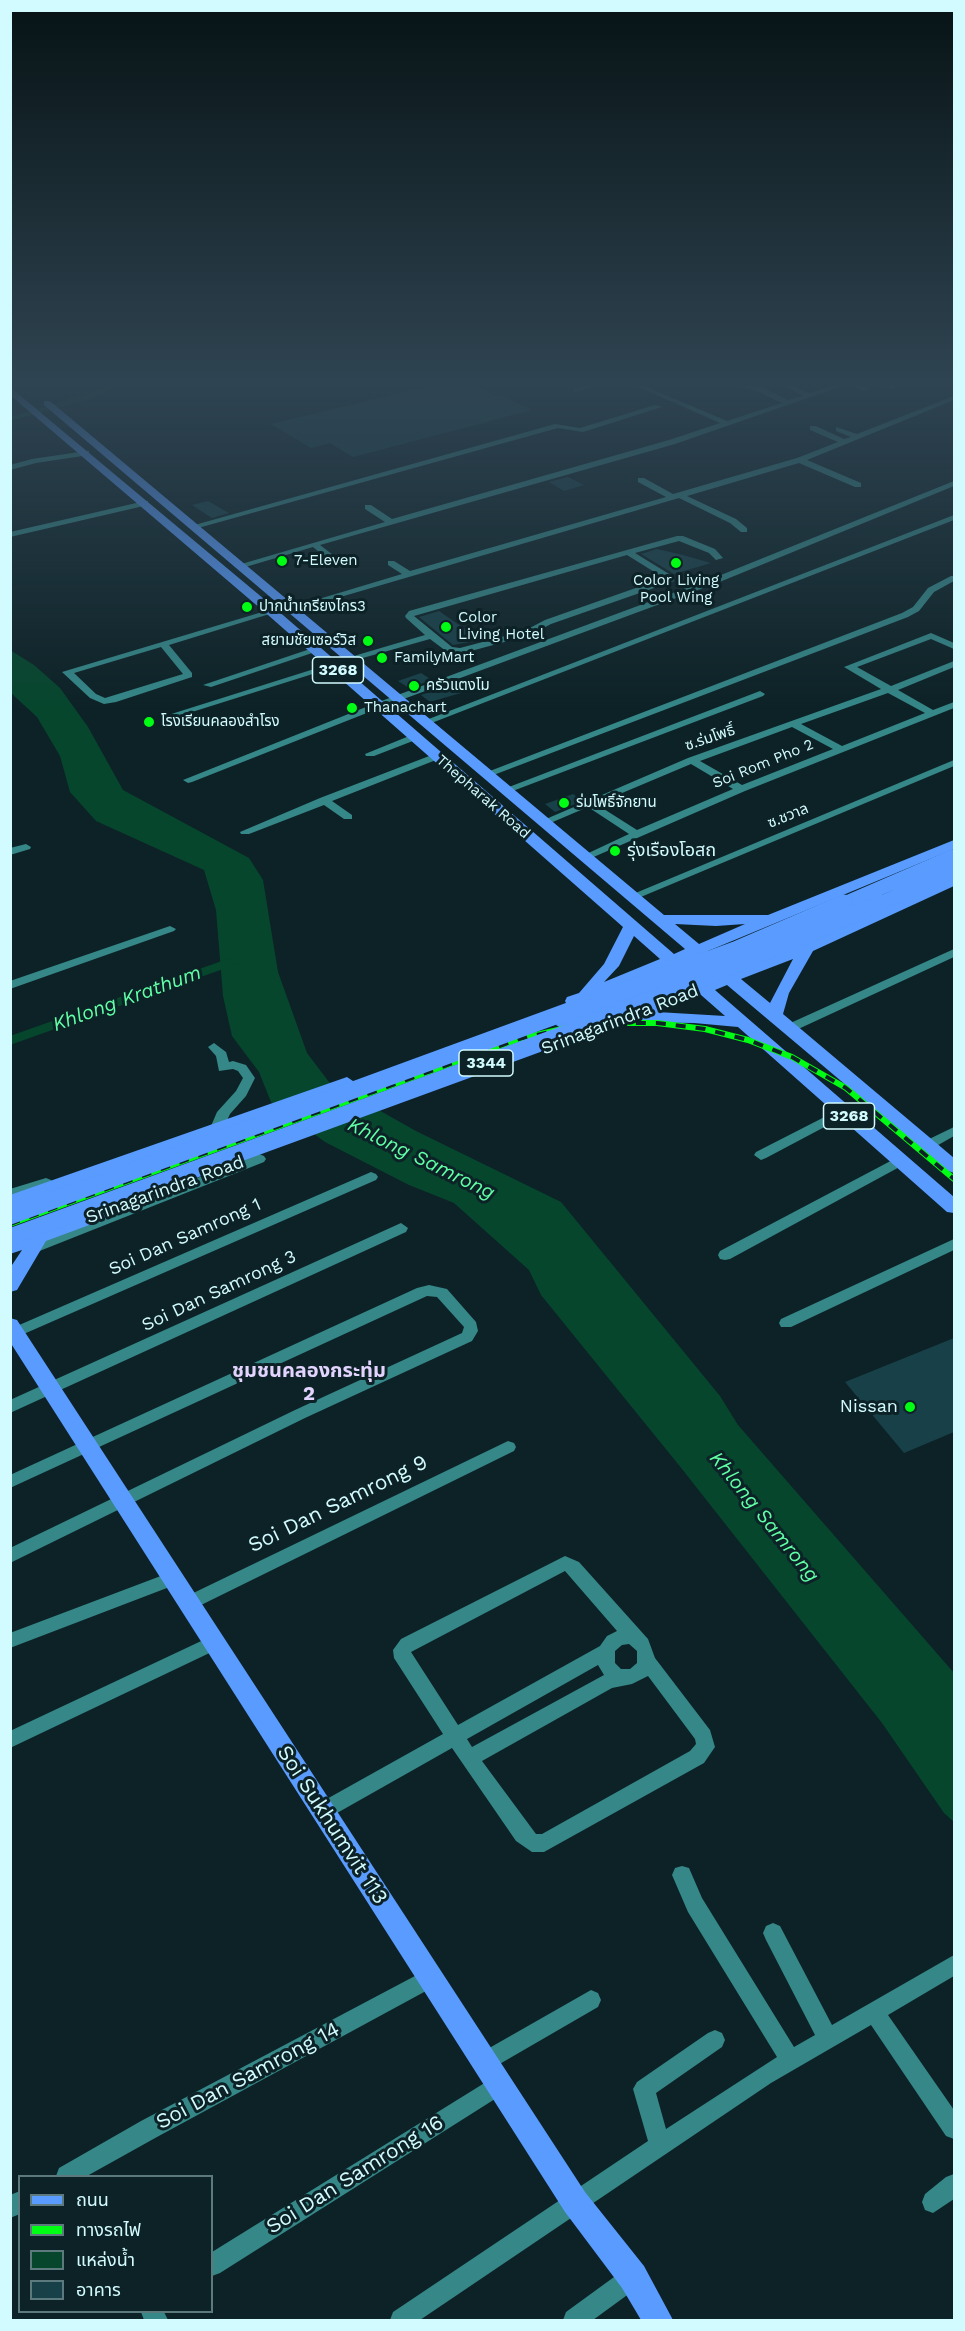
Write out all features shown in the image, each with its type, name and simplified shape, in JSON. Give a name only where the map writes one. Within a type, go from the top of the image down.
[{"type":"main road","name":"Thepharak Road","points":[[135,494],[671,962],[745,1023],[954,1208]]},
{"type":"main road","name":"Thepharak Road","points":[[155,494],[954,1167]]},
{"type":"main road","name":"Srinagarindra Road","points":[[12,1202],[529,1018],[845,892],[954,844]]},
{"type":"main road","name":"Srinagarindra Road","points":[[12,1202],[724,954],[954,856]]},
{"type":"main road","name":"Srinagarindra Road","points":[[10,1237],[603,1020],[746,962],[954,871]]},
{"type":"main road","name":"Srinagarindra Road","points":[[10,1247],[36,1243],[118,1207],[730,979],[807,948],[954,881]]},
{"type":"main road","points":[[845,892],[840,899],[848,910],[865,916],[880,915]]},
{"type":"main road","points":[[564,1025],[715,966],[848,910]]},
{"type":"main road","points":[[658,919],[717,921],[784,916]]},
{"type":"main road","points":[[578,999],[611,966],[631,927]]},
{"type":"main road","points":[[774,1015],[781,993],[807,948]]},
{"type":"main road","points":[[529,1018],[548,1016],[564,1025],[568,1034],[554,1045]]},
{"type":"main road","points":[[626,1019],[660,1016],[745,1023]]},
{"type":"main road","points":[[10,1285],[36,1243]]},
{"type":"main road","name":"Soi Sukhumvit 113","points":[[12,1331],[53,1389],[123,1502],[575,2202],[633,2277],[658,2320]]},
{"type":"street","points":[[195,526],[312,494]]},
{"type":"street","points":[[242,565],[491,494]]},
{"type":"street","points":[[670,494],[734,521],[744,530]]},
{"type":"street","points":[[293,608],[688,494]]},
{"type":"street","points":[[188,780],[379,705],[719,579],[928,494]]},
{"type":"street","points":[[10,535],[145,503]]},
{"type":"street","points":[[368,507],[392,523]]},
{"type":"street","points":[[426,722],[954,517]]},
{"type":"street","points":[[628,552],[671,579],[548,622],[527,633],[460,651],[449,649],[410,615],[628,552],[680,538],[712,551],[719,558]]},
{"type":"street","points":[[315,545],[334,560]]},
{"type":"street","points":[[391,563],[408,574]]},
{"type":"street","points":[[487,774],[912,612],[929,591],[954,579]]},
{"type":"street","points":[[164,645],[189,675],[113,700],[104,701],[93,696],[67,672],[272,612]]},
{"type":"street","points":[[352,658],[432,636]]},
{"type":"street","points":[[934,714],[850,666],[931,636],[954,646]]},
{"type":"street","points":[[208,685],[316,650]]},
{"type":"street","name":"ซ.ร่มโพธิ์","points":[[544,822],[692,760],[795,725],[954,664]]},
{"type":"street","points":[[170,716],[333,666]]},
{"type":"street","points":[[218,668],[248,692]]},
{"type":"street","points":[[506,790],[760,694]]},
{"type":"street","name":"Soi Rom Pho 2","points":[[585,857],[741,789],[954,705]]},
{"type":"street","points":[[795,725],[840,749]]},
{"type":"street","points":[[370,754],[414,737]]},
{"type":"street","points":[[245,832],[437,756]]},
{"type":"street","points":[[692,760],[741,789]]},
{"type":"street","name":"ซ.ชวาล","points":[[632,897],[954,763]]},
{"type":"street","points":[[324,800],[348,817]]},
{"type":"street","points":[[588,803],[636,834]]},
{"type":"street","points":[[10,852],[26,847]]},
{"type":"street","points":[[10,985],[170,929]]},
{"type":"street","points":[[790,1028],[954,953]]},
{"type":"street","points":[[12,1202],[223,1125],[224,1112],[241,1093],[249,1078],[242,1068],[233,1065],[223,1068],[222,1055],[214,1047]]},
{"type":"street","points":[[761,1155],[844,1111]]},
{"type":"street","points":[[928,1145],[954,1131]]},
{"type":"street","points":[[36,1243],[259,1159]]},
{"type":"street","points":[[725,1255],[900,1161]]},
{"type":"street","name":"Soi Dan Samrong 1","points":[[12,1331],[371,1177]]},
{"type":"street","name":"Soi Dan Samrong 3","points":[[10,1407],[401,1228]]},
{"type":"street","points":[[786,1323],[954,1244]]},
{"type":"street","points":[[10,1482],[422,1292],[429,1290],[442,1293],[471,1326],[467,1337],[300,1414],[10,1556]]},
{"type":"street","name":"Soi Dan Samrong 9","points":[[189,1603],[508,1446]]},
{"type":"street","points":[[565,1563],[573,1567],[637,1641],[646,1650],[648,1662],[704,1736],[706,1747],[697,1757],[544,1843],[532,1843],[524,1835],[454,1736],[403,1658],[402,1650],[407,1644],[555,1566],[565,1563]]},
{"type":"street","points":[[10,1641],[174,1578]]},
{"type":"street","points":[[323,1811],[605,1652],[615,1640],[630,1638],[637,1641]]},
{"type":"street","points":[[10,1740],[214,1643]]},
{"type":"street","points":[[605,1652],[609,1668],[623,1676]]},
{"type":"street","points":[[469,1758],[606,1682],[641,1672],[648,1662]]},
{"type":"street","points":[[682,1875],[695,1905],[790,2061]]},
{"type":"street","points":[[773,1933],[828,2039]]},
{"type":"street","points":[[401,2320],[790,2061],[954,1965]]},
{"type":"street","name":"Soi Dan Samrong 14","points":[[72,2175],[96,2170],[149,2129],[430,1978]]},
{"type":"street","points":[[484,2062],[591,2000]]},
{"type":"street","points":[[874,2012],[954,2128]]},
{"type":"street","points":[[660,2146],[644,2089],[715,2040]]},
{"type":"street","name":"Soi Dan Samrong 16","points":[[213,2264],[499,2085]]},
{"type":"street","points":[[933,2202],[954,2185]]},
{"type":"street","points":[[574,2320],[633,2277]]},
{"type":"water","name":"Khlong Samrong","points":[[10,650],[34,665],[60,688],[88,727],[123,790],[249,858],[263,880],[278,972],[307,1053],[329,1082],[416,1131],[561,1202],[720,1396],[738,1425],[954,1673],[954,1822],[944,1813],[882,1723],[682,1469],[541,1295],[529,1270],[454,1203],[409,1185],[325,1142],[271,1102],[259,1072],[232,1036],[223,996],[216,910],[204,870],[96,821],[70,792],[60,756],[37,717],[11,693]]},
{"type":"building","points":[[208,501],[229,513],[212,518],[192,505]]},
{"type":"building","name":"Color Living Pool Wing","points":[[657,549],[711,563],[674,574],[641,554]]},
{"type":"building","name":"Color Living Hotel","points":[[439,611],[481,640],[453,645],[419,617]]},
{"type":"building","name":"ครัวแตงโม","points":[[421,673],[432,680],[409,688],[398,681]]},
{"type":"building","points":[[454,684],[464,692],[430,702],[421,695]]},
{"type":"building","name":"ร่มโพธิ์จักยาน","points":[[573,794],[583,801],[555,812],[545,804]]},
{"type":"building","name":"Nissan","points":[[954,1338],[954,1432],[904,1453],[845,1382]]},
{"type":"waterway","name":"Khlong Krathum","points":[[10,1041],[236,960]]},
{"type":"railway","points":[[10,1224],[519,1039],[571,1027],[611,1023],[657,1023],[705,1029],[748,1040],[792,1057],[846,1088],[954,1179]]},
{"type":"place","name":"7-Eleven","points":[[282,561]]},
{"type":"place","name":"Color Living Pool Wing","points":[[676,563]]},
{"type":"place","name":"ปากน้ำเกรียงไกร3","points":[[247,607]]},
{"type":"place","name":"Color Living Hotel","points":[[446,627]]},
{"type":"place","name":"สยามชัยเซอร์วิส","points":[[368,641]]},
{"type":"place","name":"FamilyMart","points":[[382,658]]},
{"type":"place","name":"ครัวแตงโม","points":[[414,686]]},
{"type":"place","name":"Thanachart","points":[[352,708]]},
{"type":"place","name":"โรงเรียนคลองสำโรง","points":[[149,722]]},
{"type":"place","name":"ร่มโพธิ์จักยาน","points":[[564,803]]},
{"type":"place","name":"รุ่งเรืองโอสถ","points":[[615,851]]},
{"type":"place","name":"Nissan","points":[[910,1407]]},
{"type":"district","name":"ชุมชนคลองกระทุ่ม 2","points":[[309,1382]]}]
